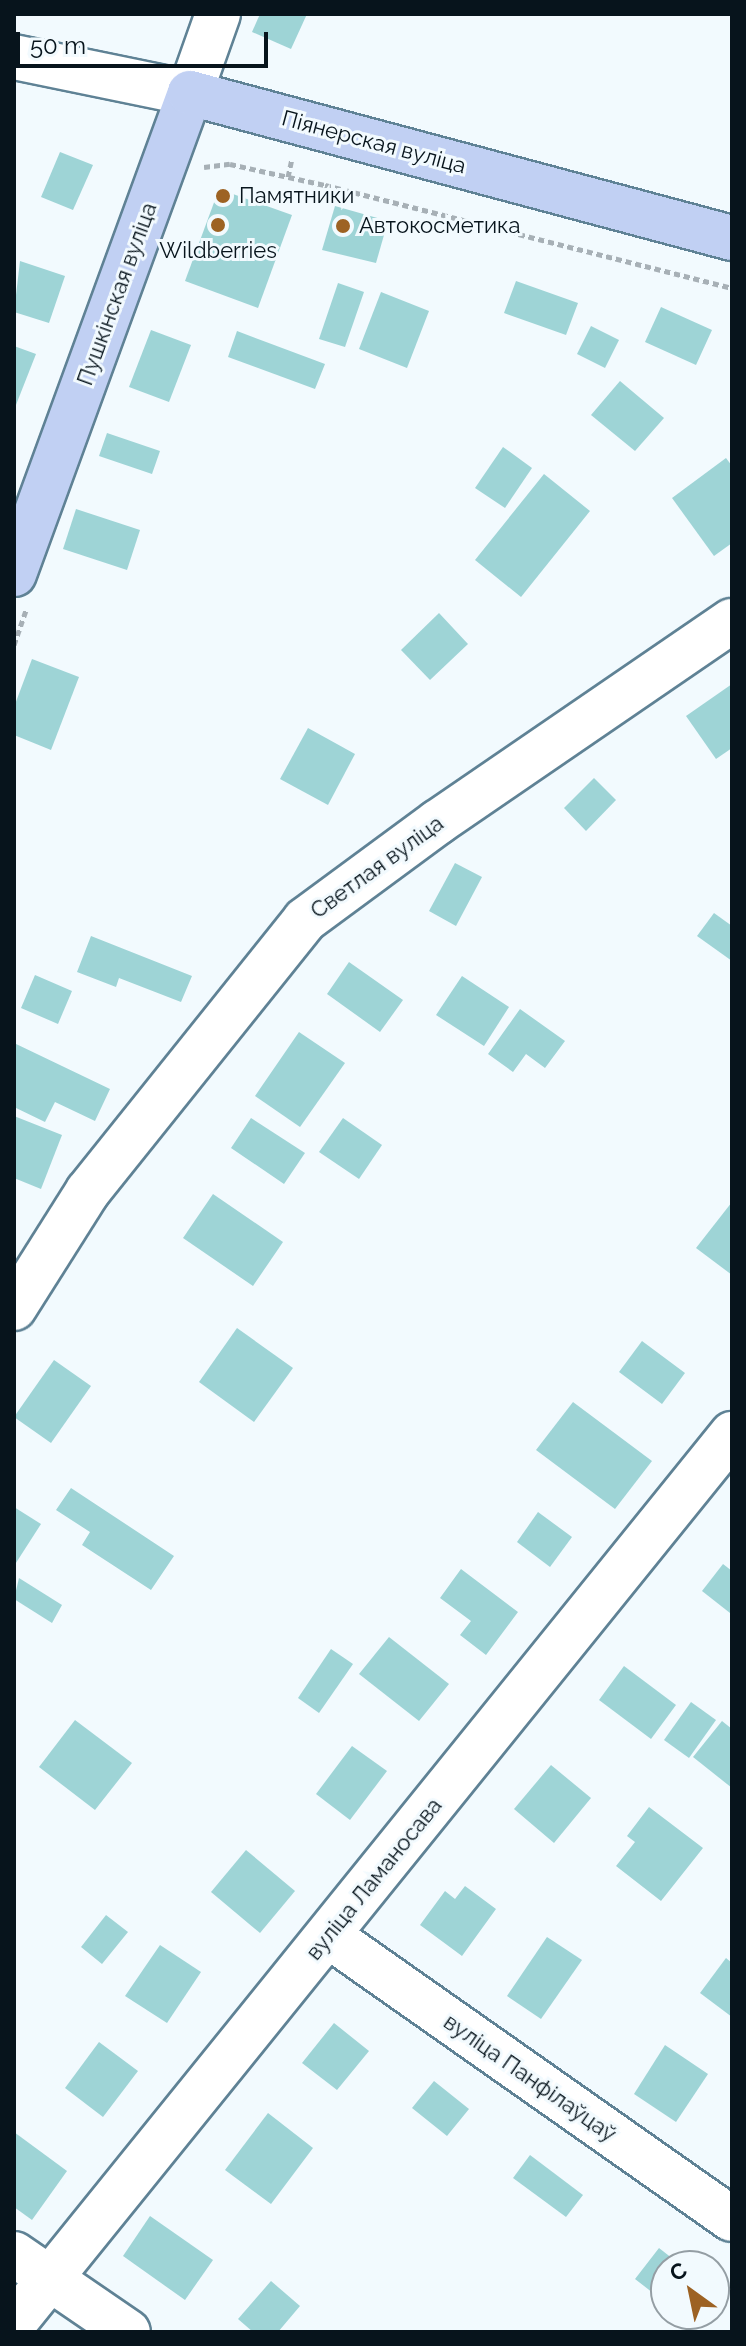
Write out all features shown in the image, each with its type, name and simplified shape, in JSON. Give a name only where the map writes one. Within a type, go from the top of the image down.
[{"type":"main road","name":"Піянерская вуліца","points":[[190,93],[732,238]]},
{"type":"main road","name":"Пушкінская вуліца","points":[[14,574],[190,93]]},
{"type":"street","name":"Пушкінская вуліца","points":[[190,93],[218,14]]},
{"type":"street","name":"Піянерская вуліца","points":[[14,57],[190,93]]},
{"type":"street","name":"Светлая вуліца","points":[[14,1308],[88,1191],[305,920],[438,822],[732,621]]},
{"type":"street","name":"вуліца Ламаносава","points":[[14,2323],[732,1434]]},
{"type":"street","name":"вуліца Панфілаўцаў","points":[[329,1936],[732,2219]]},
{"type":"street","points":[[14,2254],[128,2332]]},
{"type":"path","points":[[194,171],[214,163],[288,177],[732,288]]},
{"type":"building","points":[[260,14],[307,14],[291,49],[252,32]]},
{"type":"building","points":[[60,152],[93,165],[73,210],[41,197]]},
{"type":"building","points":[[219,189],[292,215],[258,308],[185,281]]},
{"type":"building","points":[[335,206],[388,221],[376,263],[322,250]]},
{"type":"building","points":[[20,261],[65,276],[49,323],[14,312]]},
{"type":"building","points":[[516,281],[578,303],[566,335],[504,313]]},
{"type":"building","points":[[338,283],[364,292],[345,347],[319,339]]},
{"type":"building","points":[[381,292],[429,311],[407,368],[359,349]]},
{"type":"building","points":[[661,307],[712,330],[696,365],[645,342]]},
{"type":"building","points":[[591,326],[619,340],[605,368],[577,354]]},
{"type":"building","points":[[151,330],[191,345],[169,402],[129,387]]},
{"type":"building","points":[[237,331],[325,364],[315,389],[228,357]]},
{"type":"building","points":[[14,346],[36,354],[14,410]]},
{"type":"building","points":[[620,381],[664,418],[635,451],[591,415]]},
{"type":"building","points":[[107,433],[160,451],[152,474],[99,456]]},
{"type":"building","points":[[503,447],[532,468],[505,508],[475,488]]},
{"type":"building","points":[[726,458],[732,466],[732,543],[714,556],[672,498]]},
{"type":"building","points":[[544,474],[590,511],[521,597],[475,560]]},
{"type":"building","points":[[76,509],[140,530],[127,570],[63,549]]},
{"type":"building","points":[[439,613],[468,644],[430,680],[401,650]]},
{"type":"building","points":[[32,659],[79,677],[51,750],[14,735],[14,707]]},
{"type":"building","points":[[732,684],[732,748],[716,759],[686,716]]},
{"type":"building","points":[[308,728],[355,754],[328,805],[280,779]]},
{"type":"building","points":[[594,778],[616,800],[586,831],[564,808]]},
{"type":"building","points":[[455,863],[482,877],[456,926],[429,911]]},
{"type":"building","points":[[714,913],[732,926],[732,961],[697,936]]},
{"type":"building","points":[[91,936],[192,976],[181,1002],[119,978],[116,987],[77,972]]},
{"type":"building","points":[[349,962],[403,1000],[380,1032],[327,994]]},
{"type":"building","points":[[35,975],[72,991],[58,1024],[21,1008]]},
{"type":"building","points":[[462,976],[509,1007],[484,1046],[436,1015]]},
{"type":"building","points":[[520,1009],[565,1041],[545,1068],[526,1054],[513,1072],[488,1054]]},
{"type":"building","points":[[299,1032],[345,1063],[300,1127],[255,1096]]},
{"type":"building","points":[[14,1043],[110,1089],[95,1121],[55,1102],[45,1122],[14,1107]]},
{"type":"building","points":[[14,1116],[62,1135],[41,1189],[14,1178]]},
{"type":"building","points":[[251,1118],[305,1153],[284,1184],[231,1148]]},
{"type":"building","points":[[343,1118],[382,1145],[359,1179],[319,1152]]},
{"type":"building","points":[[213,1194],[283,1242],[253,1286],[183,1238]]},
{"type":"building","points":[[732,1202],[732,1275],[696,1248]]},
{"type":"building","points":[[237,1328],[293,1368],[254,1422],[199,1382]]},
{"type":"building","points":[[642,1341],[685,1373],[662,1404],[619,1372]]},
{"type":"building","points":[[54,1360],[91,1386],[51,1443],[14,1417]]},
{"type":"building","points":[[573,1402],[652,1461],[615,1509],[536,1450]]},
{"type":"building","points":[[71,1488],[174,1556],[151,1590],[82,1545],[90,1532],[56,1510]]},
{"type":"building","points":[[14,1507],[41,1524],[14,1566]]},
{"type":"building","points":[[538,1512],[572,1537],[550,1567],[517,1542]]},
{"type":"building","points":[[723,1564],[732,1571],[730,1613],[702,1591]]},
{"type":"building","points":[[461,1569],[518,1612],[486,1655],[460,1635],[471,1621],[440,1598]]},
{"type":"building","points":[[19,1578],[62,1605],[52,1623],[14,1599]]},
{"type":"building","points":[[389,1637],[449,1684],[419,1721],[359,1674]]},
{"type":"building","points":[[331,1649],[353,1664],[319,1713],[298,1698]]},
{"type":"building","points":[[624,1666],[676,1705],[651,1739],[599,1700]]},
{"type":"building","points":[[691,1702],[716,1720],[689,1758],[664,1740]]},
{"type":"building","points":[[75,1720],[132,1763],[95,1810],[39,1767]]},
{"type":"building","points":[[722,1721],[732,1729],[732,1788],[693,1757]]},
{"type":"building","points":[[352,1746],[387,1771],[350,1820],[316,1794]]},
{"type":"building","points":[[551,1765],[591,1798],[554,1843],[514,1809]]},
{"type":"building","points":[[649,1807],[703,1848],[661,1901],[616,1866],[635,1842],[627,1836]]},
{"type":"building","points":[[246,1850],[295,1891],[260,1933],[211,1892]]},
{"type":"building","points":[[465,1886],[496,1909],[462,1956],[420,1925],[445,1891],[455,1899]]},
{"type":"building","points":[[106,1915],[128,1932],[102,1964],[81,1947]]},
{"type":"building","points":[[547,1937],[582,1960],[541,2019],[507,1996]]},
{"type":"building","points":[[160,1945],[201,1972],[167,2023],[125,1996]]},
{"type":"building","points":[[726,1958],[732,1963],[732,2017],[700,1993]]},
{"type":"building","points":[[334,2023],[369,2051],[337,2090],[302,2063]]},
{"type":"building","points":[[99,2042],[138,2071],[103,2117],[65,2088]]},
{"type":"building","points":[[665,2045],[708,2074],[676,2122],[634,2094]]},
{"type":"building","points":[[434,2081],[469,2109],[447,2136],[412,2108]]},
{"type":"building","points":[[268,2113],[313,2148],[271,2204],[225,2170]]},
{"type":"building","points":[[14,2132],[67,2171],[32,2220],[14,2207]]},
{"type":"building","points":[[530,2155],[583,2195],[566,2217],[513,2178]]},
{"type":"building","points":[[150,2216],[213,2260],[185,2300],[123,2256]]},
{"type":"building","points":[[650,2260],[650,2291],[635,2279]]},
{"type":"building","points":[[271,2281],[300,2306],[278,2332],[253,2332],[238,2319]]},
{"type":"place","name":"Памятники","points":[[223,196]]},
{"type":"place","name":"Wildberries","points":[[218,225]]},
{"type":"place","name":"Автокосметика","points":[[343,226]]}]
